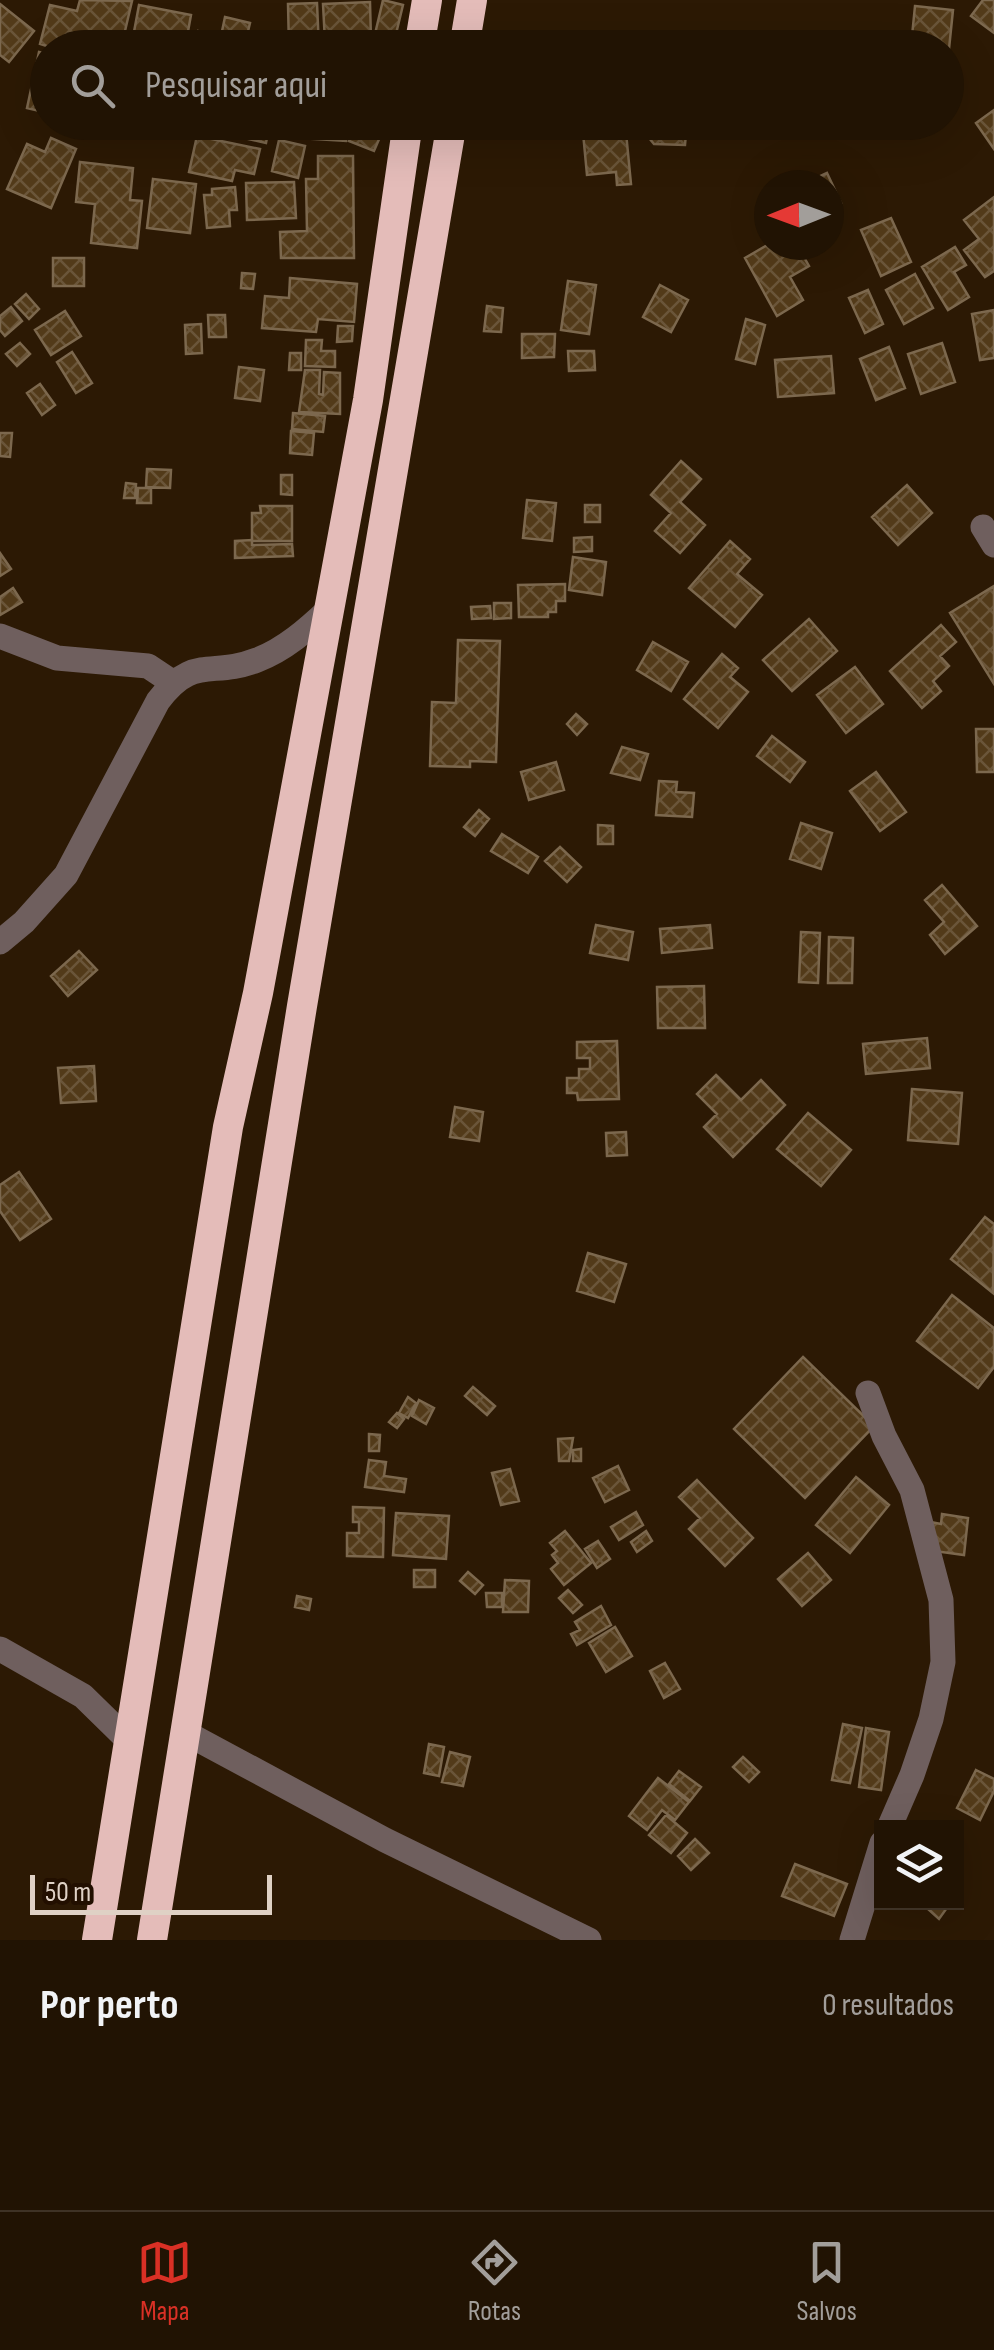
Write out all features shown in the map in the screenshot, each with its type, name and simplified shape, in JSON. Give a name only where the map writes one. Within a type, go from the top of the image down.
[{"type":"highway","points":[[422,30],[427,0]]},
{"type":"highway","points":[[467,30],[472,0]]},
{"type":"highway","points":[[97,1940],[228,1127],[261,974],[368,400],[405,140]]},
{"type":"highway","points":[[152,1940],[302,1006],[449,140]]},
{"type":"street","points":[[0,942],[24,922],[66,875],[158,701],[172,682],[188,670],[256,661],[286,644],[329,610]]},
{"type":"street","points":[[0,636],[57,658],[148,666],[172,682]]},
{"type":"street","points":[[868,1394],[912,1490],[940,1600],[942,1631],[943,1662],[931,1718],[892,1820]]},
{"type":"street","points":[[0,1648],[83,1696],[130,1743]]},
{"type":"street","points":[[186,1733],[385,1840],[589,1940]]},
{"type":"street","points":[[852,1940],[874,1869]]},
{"type":"building","points":[[80,0],[132,1],[125,30],[44,30],[50,5],[77,11]]},
{"type":"building","points":[[383,0],[403,5],[397,30],[376,30]]},
{"type":"building","points":[[983,0],[994,0],[994,33],[971,16]]},
{"type":"building","points":[[370,2],[371,30],[324,30],[323,4]]},
{"type":"building","points":[[317,3],[318,30],[289,30],[288,4]]},
{"type":"building","points":[[0,4],[33,30],[9,62],[0,55]]},
{"type":"building","points":[[139,5],[191,15],[188,30],[134,30]]},
{"type":"building","points":[[915,6],[953,10],[951,30],[913,30]]},
{"type":"building","points":[[225,17],[250,23],[248,30],[222,30]]},
{"type":"building","points":[[994,110],[994,149],[976,123]]},
{"type":"building","points":[[50,140],[76,149],[51,208],[7,189],[27,144],[45,152]]},
{"type":"building","points":[[196,140],[260,149],[254,174],[235,170],[232,181],[189,172]]},
{"type":"building","points":[[279,140],[305,146],[298,178],[272,171]]},
{"type":"building","points":[[349,140],[379,140],[374,151]]},
{"type":"building","points":[[584,140],[627,140],[631,184],[617,185],[616,172],[587,175]]},
{"type":"building","points":[[651,140],[685,140],[685,145],[654,144]]},
{"type":"building","points":[[318,156],[353,156],[354,258],[281,258],[280,232],[307,231],[306,179],[318,179]]},
{"type":"building","points":[[80,162],[133,168],[130,200],[142,201],[137,248],[91,243],[95,204],[76,202]]},
{"type":"building","points":[[153,179],[196,184],[190,233],[147,228]]},
{"type":"building","points":[[294,182],[296,218],[247,220],[246,183]]},
{"type":"building","points":[[235,187],[237,210],[229,210],[230,226],[207,228],[204,195],[212,195],[212,189]]},
{"type":"building","points":[[994,197],[994,271],[985,277],[964,250],[979,239],[964,220]]},
{"type":"building","points":[[891,218],[911,262],[881,276],[861,230]]},
{"type":"building","points":[[955,247],[966,265],[954,272],[969,297],[948,310],[922,267]]},
{"type":"building","points":[[754,253],[754,260],[806,260],[809,266],[790,277],[803,300],[777,316],[745,258]]},
{"type":"building","points":[[53,258],[84,258],[84,286],[53,286]]},
{"type":"building","points":[[242,273],[255,274],[253,289],[241,288]]},
{"type":"building","points":[[915,274],[933,308],[904,324],[886,290]]},
{"type":"building","points":[[290,278],[357,284],[354,322],[318,319],[316,332],[262,328],[265,296],[289,298]]},
{"type":"building","points":[[568,281],[596,285],[589,334],[561,330]]},
{"type":"building","points":[[660,285],[688,300],[671,332],[643,317]]},
{"type":"building","points":[[868,290],[883,324],[865,333],[849,298]]},
{"type":"building","points":[[26,294],[39,309],[29,319],[15,304]]},
{"type":"building","points":[[487,306],[503,308],[501,332],[484,331]]},
{"type":"building","points":[[11,307],[22,321],[5,336],[0,330],[0,316]]},
{"type":"building","points":[[994,310],[994,358],[980,360],[972,314]]},
{"type":"building","points":[[65,311],[81,336],[51,355],[35,330]]},
{"type":"building","points":[[208,315],[225,315],[226,337],[209,337]]},
{"type":"building","points":[[746,319],[765,325],[755,364],[736,359]]},
{"type":"building","points":[[201,324],[202,353],[186,354],[185,325]]},
{"type":"building","points":[[338,326],[353,326],[352,341],[337,342]]},
{"type":"building","points":[[522,334],[555,334],[554,357],[522,358]]},
{"type":"building","points":[[306,340],[322,340],[321,351],[335,351],[335,367],[305,366]]},
{"type":"building","points":[[20,343],[30,354],[17,366],[6,354]]},
{"type":"building","points":[[942,343],[955,382],[921,394],[908,354]]},
{"type":"building","points":[[889,347],[905,388],[876,400],[860,359]]},
{"type":"building","points":[[568,351],[594,351],[595,370],[569,371]]},
{"type":"building","points":[[72,352],[92,383],[76,393],[57,362]]},
{"type":"building","points":[[290,353],[301,353],[301,370],[289,370]]},
{"type":"building","points":[[831,356],[834,393],[778,397],[775,360]]},
{"type":"building","points":[[239,367],[264,370],[260,401],[235,398]]},
{"type":"building","points":[[305,370],[320,370],[319,394],[323,395],[324,372],[340,373],[340,414],[299,412]]},
{"type":"building","points":[[40,384],[55,405],[42,415],[27,393]]},
{"type":"building","points":[[293,413],[325,416],[323,432],[292,429]]},
{"type":"building","points":[[291,431],[314,433],[312,455],[290,453]]},
{"type":"building","points":[[0,433],[12,433],[10,457],[0,456]]},
{"type":"building","points":[[681,461],[701,479],[680,502],[705,525],[680,553],[655,531],[671,513],[651,495]]},
{"type":"building","points":[[147,469],[171,470],[170,488],[146,487]]},
{"type":"building","points":[[281,475],[292,475],[292,495],[281,494]]},
{"type":"building","points":[[126,483],[136,484],[135,498],[124,498]]},
{"type":"building","points":[[907,485],[932,513],[898,545],[872,517]]},
{"type":"building","points":[[138,488],[151,488],[151,503],[137,503]]},
{"type":"building","points":[[527,500],[556,503],[552,541],[523,538]]},
{"type":"building","points":[[585,505],[600,505],[600,522],[585,522]]},
{"type":"building","points":[[260,506],[292,506],[292,541],[252,541],[252,513],[261,513]]},
{"type":"building","points":[[592,537],[592,551],[574,552],[574,538]]},
{"type":"building","points":[[252,540],[252,545],[292,544],[293,556],[235,558],[235,541]]},
{"type":"building","points":[[730,541],[750,559],[737,574],[762,595],[735,627],[689,588]]},
{"type":"building","points":[[0,553],[11,569],[0,576]]},
{"type":"building","points":[[573,557],[606,562],[602,595],[569,590]]},
{"type":"building","points":[[565,584],[565,601],[556,601],[556,612],[548,612],[548,617],[519,617],[518,585]]},
{"type":"building","points":[[994,586],[994,684],[950,613]]},
{"type":"building","points":[[13,588],[22,602],[0,615],[0,597]]},
{"type":"building","points":[[494,603],[511,603],[511,618],[494,619]]},
{"type":"building","points":[[490,606],[491,618],[472,619],[471,607]]},
{"type":"building","points":[[809,619],[837,651],[792,691],[763,660]]},
{"type":"building","points":[[941,625],[956,642],[940,656],[949,666],[933,681],[941,691],[922,708],[890,671]]},
{"type":"building","points":[[458,640],[500,641],[496,762],[470,761],[470,767],[430,766],[432,702],[456,703]]},
{"type":"building","points":[[653,642],[688,662],[671,691],[637,670]]},
{"type":"building","points":[[722,654],[738,668],[730,677],[748,692],[718,728],[684,699]]},
{"type":"building","points":[[855,667],[883,704],[846,733],[817,695]]},
{"type":"building","points":[[576,714],[587,724],[577,735],[567,724]]},
{"type":"building","points":[[976,729],[994,729],[994,772],[977,772]]},
{"type":"building","points":[[772,736],[805,762],[790,782],[757,756]]},
{"type":"building","points":[[622,747],[648,754],[640,780],[611,773]]},
{"type":"building","points":[[556,762],[564,790],[529,800],[521,772]]},
{"type":"building","points":[[876,772],[906,812],[880,831],[850,791]]},
{"type":"building","points":[[659,781],[677,782],[676,792],[694,793],[692,817],[656,815]]},
{"type":"building","points":[[479,810],[489,819],[475,836],[464,827]]},
{"type":"building","points":[[801,823],[832,833],[821,869],[790,859]]},
{"type":"building","points":[[598,825],[613,826],[613,844],[598,844]]},
{"type":"building","points":[[502,834],[538,857],[528,873],[491,851]]},
{"type":"building","points":[[560,847],[581,867],[567,882],[545,861]]},
{"type":"building","points":[[942,885],[977,926],[945,954],[930,935],[944,922],[925,900]]},
{"type":"building","points":[[596,925],[633,932],[628,960],[590,953]]},
{"type":"building","points":[[710,925],[712,948],[662,953],[660,929]]},
{"type":"building","points":[[801,932],[820,933],[818,983],[799,982]]},
{"type":"building","points":[[829,937],[853,938],[852,983],[828,983]]},
{"type":"building","points":[[79,951],[97,970],[68,996],[51,976]]},
{"type":"building","points":[[704,986],[705,1028],[658,1028],[657,987]]},
{"type":"building","points":[[927,1038],[930,1068],[866,1074],[863,1044]]},
{"type":"building","points":[[617,1041],[619,1099],[578,1100],[577,1093],[567,1093],[567,1078],[579,1078],[579,1069],[590,1069],[590,1058],[577,1058],[577,1042]]},
{"type":"building","points":[[94,1066],[96,1101],[61,1103],[58,1068]]},
{"type":"building","points":[[716,1075],[741,1100],[761,1080],[785,1105],[733,1157],[704,1127],[717,1114],[697,1094]]},
{"type":"building","points":[[912,1089],[962,1093],[958,1144],[908,1140]]},
{"type":"building","points":[[455,1107],[483,1112],[479,1141],[450,1137]]},
{"type":"building","points":[[808,1113],[851,1150],[821,1186],[777,1149]]},
{"type":"building","points":[[626,1132],[627,1155],[607,1156],[606,1133]]},
{"type":"building","points":[[19,1172],[51,1219],[20,1240],[0,1211],[0,1185]]},
{"type":"building","points":[[985,1217],[994,1224],[993,1293],[951,1259]]},
{"type":"building","points":[[588,1253],[626,1264],[614,1302],[577,1291]]},
{"type":"building","points":[[952,1295],[994,1328],[994,1367],[978,1388],[917,1341]]},
{"type":"building","points":[[803,1357],[874,1426],[805,1498],[734,1429]]},
{"type":"building","points":[[473,1387],[495,1406],[487,1415],[465,1396]]},
{"type":"building","points":[[408,1397],[416,1403],[408,1418],[399,1413]]},
{"type":"building","points":[[419,1400],[434,1408],[426,1424],[412,1416]]},
{"type":"building","points":[[397,1413],[404,1419],[397,1428],[389,1422]]},
{"type":"building","points":[[369,1434],[380,1435],[379,1451],[369,1451]]},
{"type":"building","points":[[573,1438],[569,1461],[559,1461],[558,1439]]},
{"type":"building","points":[[581,1449],[581,1461],[573,1461],[573,1450]]},
{"type":"building","points":[[369,1460],[386,1462],[384,1476],[406,1479],[404,1492],[365,1487]]},
{"type":"building","points":[[618,1466],[629,1490],[605,1502],[593,1478]]},
{"type":"building","points":[[510,1469],[519,1501],[501,1505],[492,1473]]},
{"type":"building","points":[[856,1477],[889,1505],[850,1553],[816,1525]]},
{"type":"building","points":[[697,1480],[753,1538],[725,1566],[689,1529],[700,1518],[679,1497]]},
{"type":"building","points":[[353,1507],[384,1508],[383,1557],[347,1556],[347,1533],[359,1533],[359,1522],[353,1522]]},
{"type":"building","points":[[636,1512],[643,1525],[619,1540],[611,1527]]},
{"type":"building","points":[[396,1513],[449,1516],[446,1559],[393,1555]]},
{"type":"building","points":[[942,1514],[968,1518],[964,1555],[934,1551],[931,1522],[941,1524]]},
{"type":"building","points":[[565,1531],[591,1563],[564,1585],[551,1569],[558,1563],[552,1555],[557,1551],[550,1543]]},
{"type":"building","points":[[646,1531],[652,1541],[637,1552],[631,1542]]},
{"type":"building","points":[[598,1541],[610,1559],[597,1568],[585,1549]]},
{"type":"building","points":[[808,1553],[831,1580],[802,1606],[778,1579]]},
{"type":"building","points":[[414,1570],[435,1570],[435,1587],[414,1587]]},
{"type":"building","points":[[468,1572],[483,1585],[475,1594],[460,1581]]},
{"type":"building","points":[[505,1580],[529,1581],[528,1612],[503,1612]]},
{"type":"building","points":[[568,1590],[582,1605],[573,1613],[559,1598]]},
{"type":"building","points":[[486,1593],[502,1593],[502,1607],[487,1607]]},
{"type":"building","points":[[297,1596],[311,1599],[309,1610],[295,1607]]},
{"type":"building","points":[[601,1606],[611,1625],[577,1645],[571,1634],[580,1630],[575,1622]]},
{"type":"building","points":[[615,1627],[632,1656],[606,1672],[589,1643]]},
{"type":"building","points":[[665,1663],[680,1689],[664,1698],[650,1671]]},
{"type":"building","points":[[843,1724],[862,1728],[850,1783],[832,1780]]},
{"type":"building","points":[[866,1728],[889,1732],[881,1790],[859,1787]]},
{"type":"building","points":[[429,1744],[444,1747],[439,1776],[424,1773]]},
{"type":"building","points":[[450,1752],[470,1757],[463,1786],[442,1782]]},
{"type":"building","points":[[743,1757],[759,1772],[749,1782],[733,1767]]},
{"type":"building","points":[[976,1770],[994,1779],[994,1791],[980,1820],[957,1808]]},
{"type":"building","points":[[679,1771],[701,1787],[690,1801],[669,1784]]},
{"type":"building","points":[[658,1778],[689,1802],[675,1820],[662,1810],[647,1830],[629,1816]]},
{"type":"building","points":[[666,1815],[687,1833],[671,1853],[649,1835]]},
{"type":"building","points":[[695,1839],[709,1853],[691,1870],[678,1856]]},
{"type":"building","points":[[795,1864],[847,1884],[834,1916],[782,1896]]},
{"type":"building","points":[[929,1910],[945,1910],[939,1919]]}]
